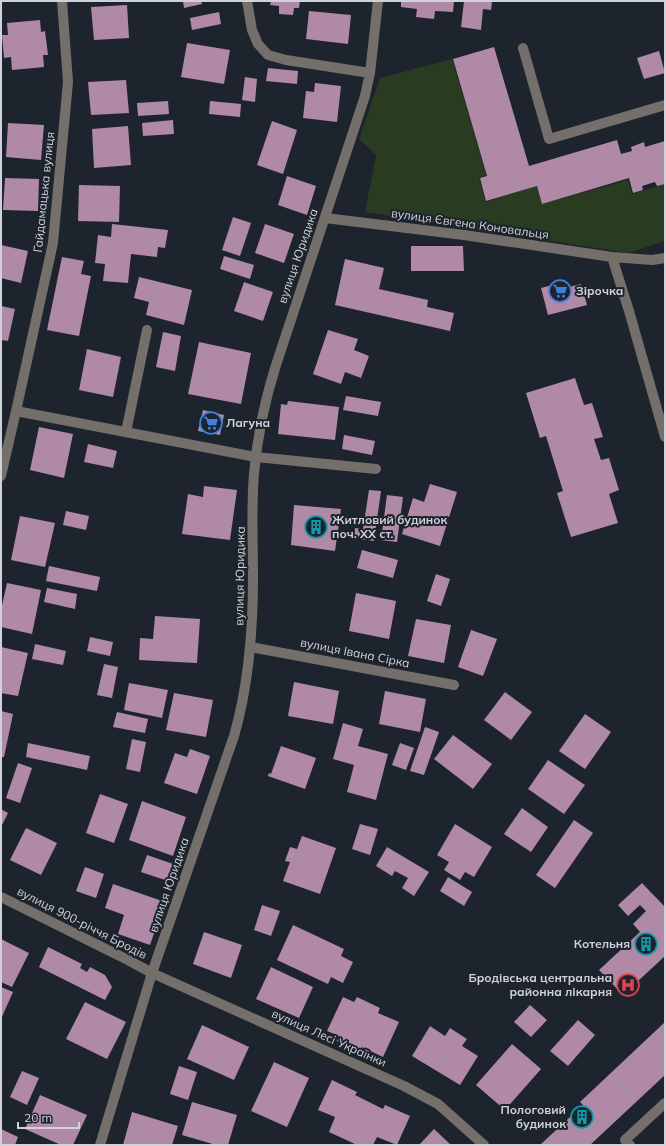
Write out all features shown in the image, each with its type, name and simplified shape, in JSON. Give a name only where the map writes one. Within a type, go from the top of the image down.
[{"type":"street","name":"Гайдамацька вулиця","points":[[1,476],[53,243],[68,82],[62,1]]},
{"type":"street","points":[[247,1],[252,30],[258,44],[268,55],[286,60],[370,73]]},
{"type":"street","name":"вулиця Юридика","points":[[100,1145],[152,973],[234,736],[241,711],[251,647],[254,475],[270,383],[365,96],[370,73],[378,1]]},
{"type":"street","points":[[523,48],[549,139],[665,105]]},
{"type":"street","name":"вулиця Євгена Коновальця","points":[[325,218],[464,235],[612,257],[652,260],[665,258]]},
{"type":"street","points":[[612,257],[665,437]]},
{"type":"street","points":[[126,432],[147,330]]},
{"type":"street","points":[[16,411],[256,457],[376,469]]},
{"type":"street","name":"вулиця Івана Сірка","points":[[251,647],[454,685]]},
{"type":"street","name":"вулиця 900-річчя Бродів","points":[[1,898],[152,973]]},
{"type":"street","name":"вулиця Лесі Українки","points":[[152,973],[404,1086],[438,1104],[484,1145]]},
{"type":"street","points":[[630,1145],[625,1140],[665,1103]]},
{"type":"green space","points":[[452,59],[486,175],[479,178],[486,202],[537,186],[542,204],[628,180],[632,194],[665,184],[665,241],[628,253],[365,212],[376,155],[359,139],[380,78]]},
{"type":"building","points":[[183,1],[201,1],[202,4],[184,8]]},
{"type":"building","points":[[271,1],[300,1],[299,8],[294,8],[293,15],[279,14],[279,6],[270,5]]},
{"type":"building","points":[[401,1],[454,1],[453,12],[435,11],[434,19],[416,17],[417,9],[401,7]]},
{"type":"building","points":[[464,1],[492,1],[491,10],[483,9],[481,30],[461,27]]},
{"type":"building","points":[[127,5],[129,38],[94,40],[91,7]]},
{"type":"building","points":[[309,11],[351,15],[348,44],[306,39]]},
{"type":"building","points":[[219,12],[221,24],[192,30],[190,18]]},
{"type":"building","points":[[40,20],[41,32],[45,31],[48,55],[43,55],[44,67],[12,70],[11,57],[4,58],[2,35],[8,35],[7,23]]},
{"type":"building","points":[[187,43],[230,50],[224,84],[181,77]]},
{"type":"building","points":[[494,47],[529,166],[617,140],[621,154],[632,151],[631,147],[644,142],[645,147],[665,141],[665,184],[657,186],[655,182],[642,186],[643,190],[633,193],[629,178],[542,204],[537,186],[486,201],[480,178],[487,176],[453,59]]},
{"type":"building","points":[[659,51],[665,73],[644,79],[637,58]]},
{"type":"building","points":[[268,68],[298,71],[297,84],[266,81]]},
{"type":"building","points":[[245,77],[257,79],[255,102],[242,100]]},
{"type":"building","points":[[126,80],[129,113],[91,115],[88,82]]},
{"type":"building","points":[[315,83],[341,86],[337,122],[303,118],[306,91],[314,92]]},
{"type":"building","points":[[168,101],[169,114],[138,116],[137,103]]},
{"type":"building","points":[[210,101],[241,104],[240,117],[209,114]]},
{"type":"building","points":[[173,120],[174,134],[143,136],[142,123]]},
{"type":"building","points":[[272,121],[297,130],[283,174],[257,165]]},
{"type":"building","points":[[8,123],[44,125],[41,160],[6,157]]},
{"type":"building","points":[[128,126],[131,165],[94,168],[92,129]]},
{"type":"building","points":[[287,176],[316,186],[307,215],[278,205]]},
{"type":"building","points":[[5,178],[39,179],[38,211],[3,210]]},
{"type":"building","points":[[79,185],[120,186],[119,222],[78,221]]},
{"type":"building","points":[[233,217],[251,223],[240,256],[222,250]]},
{"type":"building","points":[[112,224],[168,230],[165,248],[158,247],[157,257],[131,254],[128,283],[103,281],[105,264],[95,263],[98,235],[111,237]]},
{"type":"building","points":[[265,224],[294,234],[284,263],[255,253]]},
{"type":"building","points":[[1,245],[28,251],[21,283],[1,278]]},
{"type":"building","points":[[411,246],[463,246],[464,271],[411,271]]},
{"type":"building","points":[[224,256],[254,265],[250,279],[220,269]]},
{"type":"building","points":[[62,257],[84,261],[81,274],[91,276],[79,336],[47,330]]},
{"type":"building","points":[[345,259],[384,268],[379,289],[428,300],[427,307],[454,313],[450,331],[335,305]]},
{"type":"building","points":[[139,277],[192,290],[184,325],[146,315],[149,302],[134,298]]},
{"type":"building","points":[[244,282],[273,292],[263,321],[234,311]]},
{"type":"building","points":[[564,282],[565,288],[581,284],[587,305],[548,315],[541,288]]},
{"type":"building","points":[[1,306],[15,309],[8,341],[1,340]]},
{"type":"building","points":[[328,330],[358,339],[354,350],[369,356],[361,378],[345,372],[341,384],[313,374]]},
{"type":"building","points":[[163,332],[181,336],[175,371],[156,367]]},
{"type":"building","points":[[199,342],[251,353],[241,404],[188,394]]},
{"type":"building","points":[[87,349],[121,357],[113,397],[79,390]]},
{"type":"building","points":[[575,378],[584,405],[592,403],[603,437],[594,439],[601,460],[609,458],[619,490],[609,494],[618,523],[571,537],[557,493],[563,491],[546,436],[540,438],[526,393]]},
{"type":"building","points":[[346,396],[381,402],[378,416],[343,410]]},
{"type":"building","points":[[288,401],[339,407],[335,440],[278,434],[281,404],[287,405]]},
{"type":"building","name":"Лагуна","points":[[203,410],[224,415],[220,435],[198,431]]},
{"type":"building","points":[[39,427],[73,434],[64,478],[30,470]]},
{"type":"building","points":[[344,435],[375,441],[372,455],[342,449]]},
{"type":"building","points":[[88,444],[117,451],[113,468],[84,462]]},
{"type":"building","points":[[430,484],[457,492],[440,546],[402,534],[413,498],[424,502]]},
{"type":"building","points":[[204,486],[237,490],[230,540],[182,534],[188,494],[203,497]]},
{"type":"building","points":[[369,490],[381,491],[374,541],[354,538],[355,528],[363,529]]},
{"type":"building","points":[[387,495],[403,497],[397,542],[381,540]]},
{"type":"building","name":"Житловий будинок поч. XX ст.","points":[[294,505],[341,509],[335,551],[291,545]]},
{"type":"building","points":[[66,511],[89,516],[86,530],[63,525]]},
{"type":"building","points":[[20,516],[55,523],[45,567],[11,560]]},
{"type":"building","points":[[362,550],[398,560],[393,578],[357,568]]},
{"type":"building","points":[[49,566],[100,577],[97,591],[46,581]]},
{"type":"building","points":[[436,574],[450,579],[441,606],[427,601]]},
{"type":"building","points":[[7,583],[41,590],[32,634],[1,627],[1,610]]},
{"type":"building","points":[[47,588],[77,594],[75,609],[44,602]]},
{"type":"building","points":[[356,593],[396,601],[389,639],[349,631]]},
{"type":"building","points":[[155,616],[200,619],[197,663],[139,660],[140,638],[153,639]]},
{"type":"building","points":[[416,619],[451,625],[444,663],[408,656]]},
{"type":"building","points":[[471,630],[497,639],[483,676],[458,667]]},
{"type":"building","points":[[90,637],[113,642],[110,656],[87,651]]},
{"type":"building","points":[[35,644],[66,651],[63,665],[32,659]]},
{"type":"building","points":[[1,647],[28,653],[18,696],[1,693]]},
{"type":"building","points":[[104,664],[118,667],[112,698],[97,695]]},
{"type":"building","points":[[294,682],[339,691],[333,724],[288,716]]},
{"type":"building","points":[[129,683],[168,690],[162,718],[124,710]]},
{"type":"building","points":[[385,691],[426,699],[420,732],[379,724]]},
{"type":"building","points":[[505,692],[532,712],[511,740],[484,720]]},
{"type":"building","points":[[174,693],[213,700],[206,737],[166,730]]},
{"type":"building","points":[[1,711],[13,714],[4,757],[1,757]]},
{"type":"building","points":[[117,712],[148,719],[145,733],[113,727]]},
{"type":"building","points":[[585,714],[611,732],[585,769],[559,751]]},
{"type":"building","points":[[343,723],[363,729],[358,746],[388,754],[376,800],[347,792],[354,765],[333,759]]},
{"type":"building","points":[[425,727],[439,732],[424,775],[410,771]]},
{"type":"building","points":[[453,735],[492,764],[473,789],[434,759]]},
{"type":"building","points":[[132,739],[146,742],[140,772],[126,769]]},
{"type":"building","points":[[28,743],[90,756],[87,770],[26,757]]},
{"type":"building","points":[[400,743],[414,748],[406,770],[392,765]]},
{"type":"building","points":[[281,746],[316,758],[305,789],[268,776],[269,773],[271,774]]},
{"type":"building","points":[[190,749],[210,756],[197,794],[164,783],[175,753],[187,757]]},
{"type":"building","points":[[548,760],[585,785],[564,814],[528,789]]},
{"type":"building","points":[[18,763],[32,768],[20,803],[6,798]]},
{"type":"building","points":[[100,794],[128,804],[114,843],[86,833]]},
{"type":"building","points":[[142,801],[186,817],[173,856],[129,840]]},
{"type":"building","points":[[522,808],[548,827],[531,852],[504,834]]},
{"type":"building","points":[[1,809],[8,813],[1,827]]},
{"type":"building","points":[[574,820],[593,833],[555,888],[536,875]]},
{"type":"building","points":[[360,824],[378,829],[370,855],[352,849]]},
{"type":"building","points":[[455,824],[492,847],[474,877],[465,872],[460,880],[444,870],[449,862],[437,855]]},
{"type":"building","points":[[26,828],[57,843],[41,875],[10,860]]},
{"type":"building","points":[[302,836],[336,848],[320,894],[283,881],[290,862],[285,861],[290,847],[297,849]]},
{"type":"building","points":[[387,847],[429,872],[414,896],[402,888],[408,878],[395,871],[392,876],[376,866]]},
{"type":"building","points":[[147,855],[176,865],[171,882],[141,872]]},
{"type":"building","points":[[85,867],[104,874],[96,898],[76,891]]},
{"type":"building","points":[[448,877],[472,892],[464,906],[440,891]]},
{"type":"building","name":"Котельня","points":[[642,883],[665,907],[665,956],[623,995],[599,970],[640,932],[633,924],[646,911],[640,905],[628,916],[618,905]]},
{"type":"building","points":[[113,884],[165,902],[150,945],[118,934],[124,915],[105,908]]},
{"type":"building","points":[[262,905],[280,911],[271,936],[254,930]]},
{"type":"building","points":[[293,925],[344,949],[341,956],[353,962],[343,983],[331,977],[328,984],[277,960]]},
{"type":"building","points":[[204,932],[242,945],[231,978],[193,964]]},
{"type":"building","points":[[1,939],[29,953],[12,987],[1,982]]},
{"type":"building","points":[[48,947],[82,964],[80,968],[87,972],[90,967],[105,975],[112,987],[105,1000],[39,967]]},
{"type":"building","points":[[271,967],[313,987],[299,1018],[256,999]]},
{"type":"building","points":[[1,987],[13,992],[1,1019]]},
{"type":"building","points":[[343,997],[354,1002],[357,997],[380,1008],[378,1013],[399,1022],[383,1057],[362,1047],[360,1052],[337,1041],[339,1036],[327,1031]]},
{"type":"building","points":[[85,1002],[126,1022],[107,1059],[66,1039]]},
{"type":"building","points":[[530,1005],[547,1020],[531,1037],[514,1022]]},
{"type":"building","points":[[578,1020],[595,1035],[568,1066],[550,1051]]},
{"type":"building","points":[[665,1022],[665,1075],[590,1145],[540,1145],[583,1105],[580,1102]]},
{"type":"building","points":[[202,1025],[249,1047],[234,1080],[187,1059]]},
{"type":"building","points":[[430,1026],[445,1036],[450,1028],[467,1039],[462,1046],[478,1056],[460,1085],[412,1056]]},
{"type":"building","points":[[512,1044],[541,1069],[505,1110],[476,1085]]},
{"type":"building","points":[[274,1062],[309,1078],[287,1127],[251,1111]]},
{"type":"building","points":[[179,1066],[197,1072],[188,1100],[170,1094]]},
{"type":"building","points":[[22,1071],[39,1078],[27,1105],[10,1097]]},
{"type":"building","points":[[332,1080],[357,1092],[355,1095],[383,1109],[385,1105],[410,1116],[397,1145],[377,1137],[373,1145],[357,1145],[329,1132],[335,1117],[318,1110]]},
{"type":"building","points":[[40,1095],[87,1115],[73,1145],[61,1145],[25,1129]]},
{"type":"building","points":[[192,1102],[237,1115],[228,1145],[216,1145],[182,1135]]},
{"type":"building","points":[[132,1112],[178,1126],[172,1145],[123,1145]]},
{"type":"building","points":[[1,1129],[18,1137],[15,1145],[1,1145]]},
{"type":"building","points":[[434,1129],[451,1145],[419,1145]]},
{"type":"place","name":"Зірочка","points":[[560,291]]},
{"type":"place","name":"Лагуна","points":[[211,423]]},
{"type":"place","name":"Житловий будинок поч. XX ст.","points":[[316,527]]},
{"type":"place","name":"Котельня","points":[[646,944]]},
{"type":"place","name":"Бродівська центральна районна лікарня","points":[[628,985]]},
{"type":"place","name":"Пологовий будинок","points":[[582,1117]]}]
